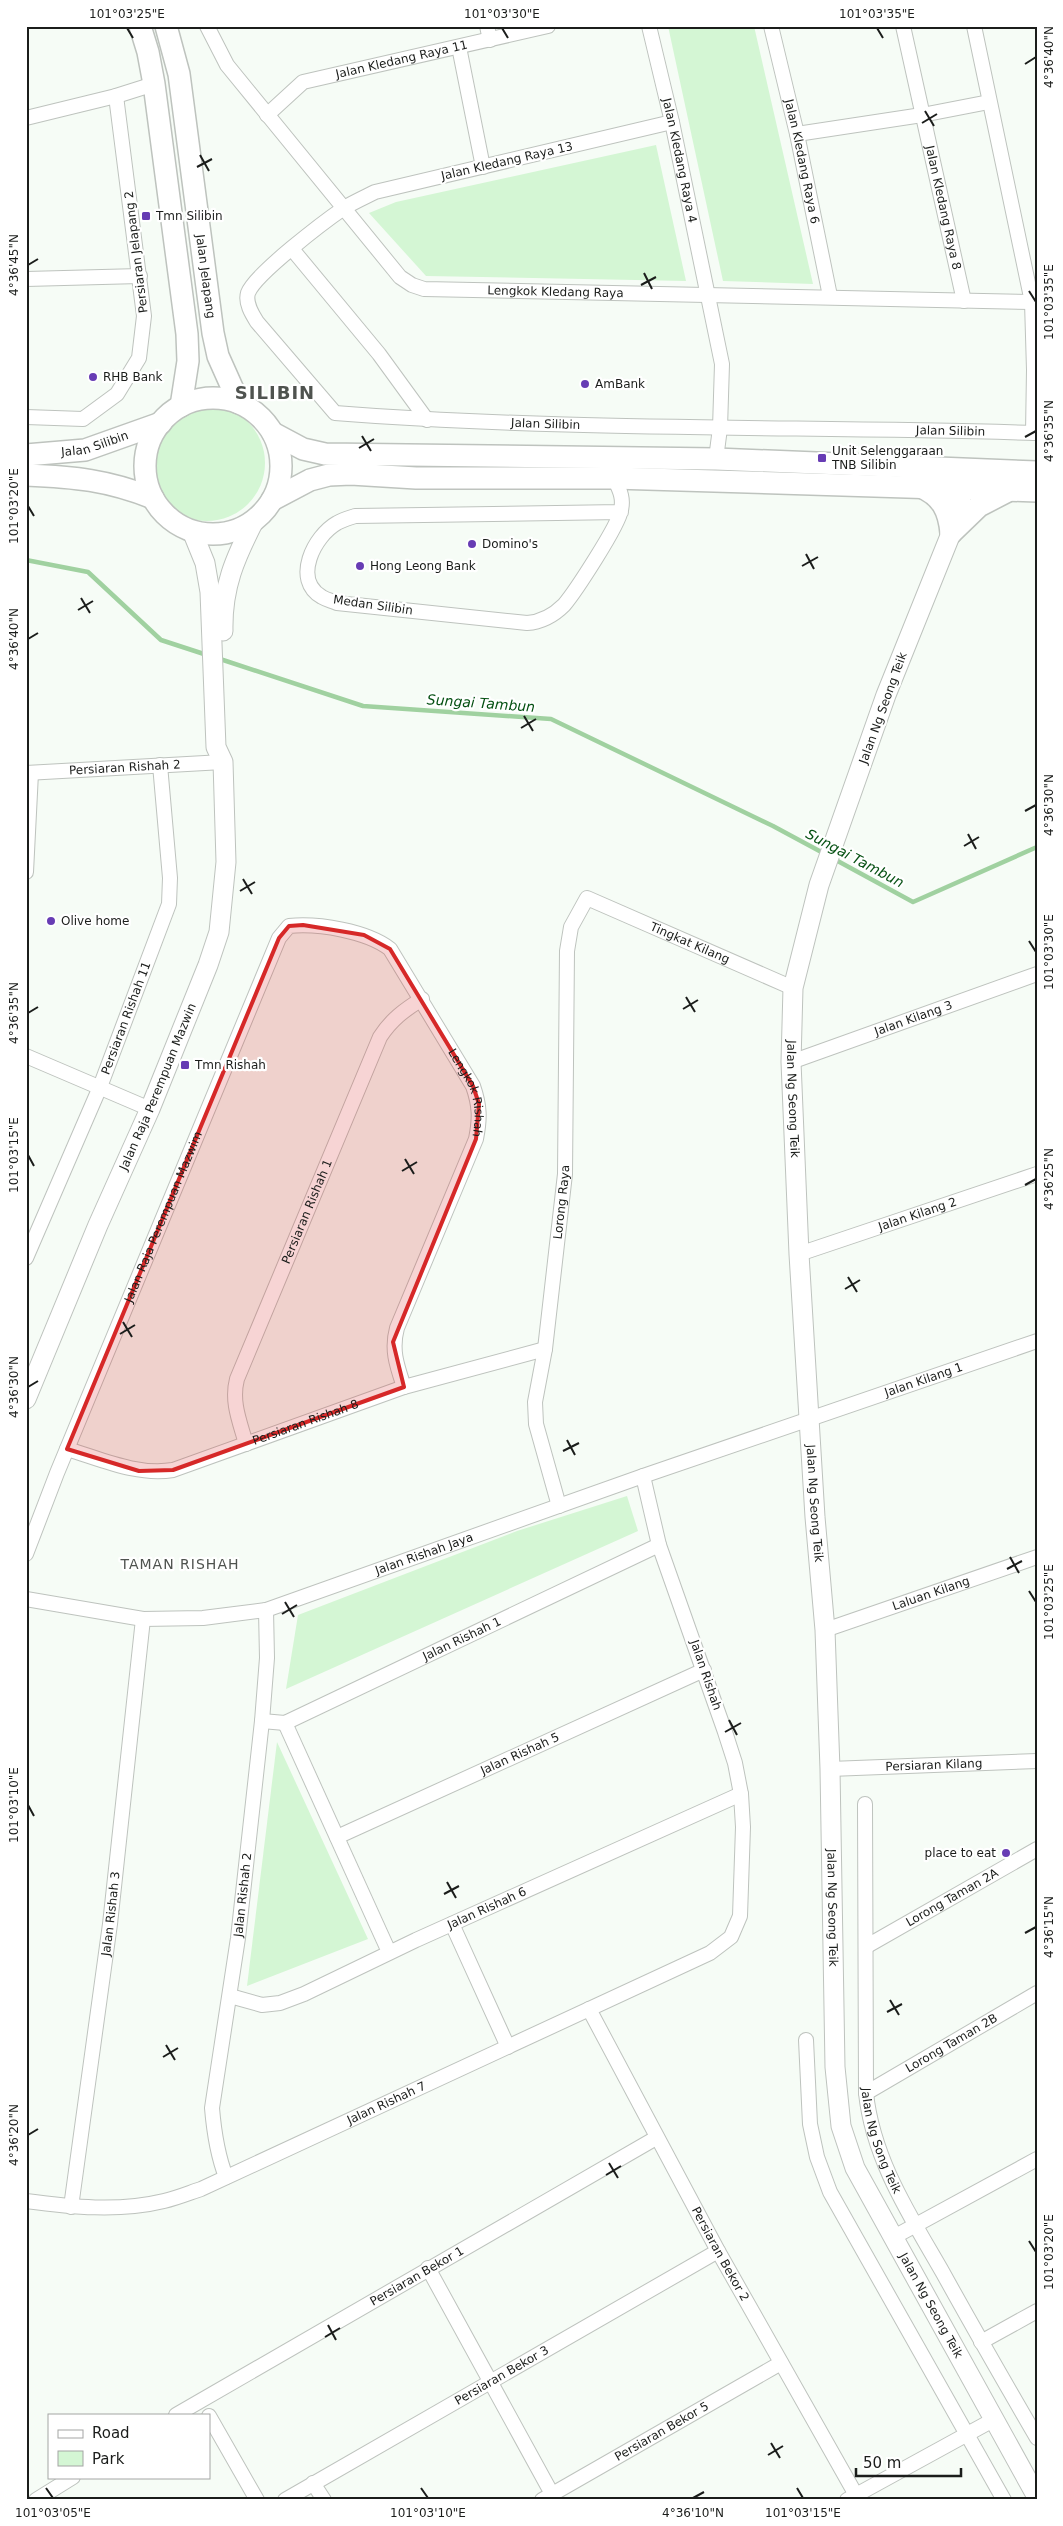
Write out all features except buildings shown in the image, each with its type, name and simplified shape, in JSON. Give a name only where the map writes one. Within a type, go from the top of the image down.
[{"type":"main road","name":"Jalan Jelapang","points":[[140,26],[148,52],[154,84],[187,334],[188,361],[181,406]]},
{"type":"main road","name":"Jalan Jelapang","points":[[166,26],[179,74],[213,333],[218,356],[239,403]]},
{"type":"main road","points":[[210,398],[239,403],[259,415],[273,433],[279,450],[281,467],[279,484],[272,500],[255,519],[242,527],[220,534],[192,531],[174,522],[153,498],[146,478],[145,462],[150,441],[161,423],[181,406],[210,398]]},
{"type":"main road","name":"Jalan Silibin","points":[[26,455],[85,450],[161,423]]},
{"type":"main road","points":[[273,433],[303,448],[325,454],[716,459],[1037,472]]},
{"type":"main road","points":[[590,458],[626,483]]},
{"type":"main road","points":[[716,459],[724,472],[747,481]]},
{"type":"main road","points":[[626,483],[654,472],[699,473],[711,468],[716,459]]},
{"type":"main road","points":[[937,468],[952,471],[958,476],[963,489]]},
{"type":"main road","name":"Jalan Silibin","points":[[26,475],[96,479],[153,498]]},
{"type":"main road","points":[[272,500],[310,480],[330,476],[626,483],[747,481],[1037,491]]},
{"type":"main road","points":[[920,486],[934,493],[944,504],[952,533],[979,506],[1012,490]]},
{"type":"main road","name":"Jalan Ng Seong Teik","points":[[963,489],[952,533],[886,695],[819,885],[793,988],[791,1062],[799,1254],[825,1630],[837,2098],[842,2126],[854,2168],[1037,2497]]},
{"type":"main road","name":"Jalan Raja Perempuan Mazwin","points":[[217,612],[230,574],[255,519]]},
{"type":"main road","name":"Jalan Raja Perempuan Mazwin","points":[[26,1399],[98,1225],[150,1109],[208,965],[219,932],[226,862],[223,762],[216,747],[219,682],[217,612],[205,563],[192,531]]},
{"type":"street","name":"Lengkok Kledang Raya","points":[[207,26],[227,65],[400,277],[412,285],[424,289],[708,296],[830,296],[1032,302]]},
{"type":"street","name":"Jalan Kledang Raya 11","points":[[267,115],[303,82],[459,47],[488,33],[548,26]]},
{"type":"street","name":"Jalan Kledang Raya 4","points":[[649,26],[672,122],[722,364],[720,428],[716,459]]},
{"type":"street","name":"Jalan Kledang Raya 6","points":[[771,26],[797,134],[830,296]]},
{"type":"street","name":"Jalan Kledang Raya 8","points":[[903,26],[964,301]]},
{"type":"street","points":[[974,26],[1032,302],[1035,433]]},
{"type":"street","points":[[459,47],[483,166]]},
{"type":"street","points":[[26,118],[116,96],[154,84]]},
{"type":"street","name":"Persiaran Jelapang 2","points":[[26,417],[84,418],[117,394],[139,358],[144,316],[116,96]]},
{"type":"street","points":[[797,134],[922,115],[989,102]]},
{"type":"street","name":"Jalan Kledang Raya 13","points":[[345,208],[375,192],[672,122]]},
{"type":"street","name":"Jalan Silibin","points":[[345,208],[292,249],[255,283],[248,293],[248,302],[256,322],[336,413],[427,420],[720,428],[1035,433]]},
{"type":"street","points":[[292,249],[379,354],[427,420]]},
{"type":"street","points":[[26,279],[140,276]]},
{"type":"street","name":"Medan Silibin","points":[[621,512],[355,516],[337,523],[320,537],[310,555],[307,573],[312,588],[322,597],[337,603],[527,623],[540,622],[564,604],[613,530],[621,512],[626,483]]},
{"type":"street","name":"Persiaran Rishah 2","points":[[29,773],[223,762]]},
{"type":"street","name":"Persiaran Rishah 11","points":[[26,1258],[100,1087],[169,904],[170,878],[160,765]]},
{"type":"street","points":[[26,872],[29,773]]},
{"type":"street","name":"Tingkat Kilang","points":[[587,898],[793,988]]},
{"type":"street","name":"Lorong Raya","points":[[559,1506],[536,1424],[535,1402],[545,1349],[565,1174],[567,951],[571,927],[587,898]]},
{"type":"street","name":"Lengkok Rishah","points":[[279,938],[289,926],[303,925],[364,935],[379,940],[390,949],[473,1086],[479,1104],[480,1120],[476,1139],[397,1328],[393,1342],[394,1354],[404,1388]]},
{"type":"street","name":"Jalan Raja Perempuan Mazwim","points":[[26,1554],[67,1449],[279,938]]},
{"type":"street","name":"Jalan Kilang 3","points":[[791,1062],[1037,974]]},
{"type":"street","name":"Persiaran Rishah 1","points":[[246,1444],[235,1404],[234,1392],[241,1370],[380,1037],[389,1024],[402,1011],[422,999]]},
{"type":"street","points":[[26,1056],[150,1109]]},
{"type":"street","name":"Jalan Kilang 2","points":[[799,1254],[1037,1174]]},
{"type":"street","name":"Jalan Kilang 1","points":[[810,1419],[1037,1341]]},
{"type":"street","name":"Persiaran Rishah 8","points":[[67,1449],[139,1471],[156,1473],[173,1470],[404,1388],[545,1349]]},
{"type":"street","name":"Jalan Rishah Jaya","points":[[26,1599],[143,1619],[203,1618],[266,1610],[643,1476],[810,1419]]},
{"type":"street","name":"Jalan Rishah","points":[[643,1476],[659,1545],[736,1763],[741,1794],[743,1836],[740,1916],[731,1937]]},
{"type":"street","name":"Jalan Rishah 1","points":[[284,1723],[659,1545]]},
{"type":"street","name":"Laluan Kilang","points":[[825,1630],[1037,1557]]},
{"type":"street","name":"Jalan Rishah 2","points":[[226,2177],[214,2134],[212,2108],[230,1996],[262,1721],[267,1658],[266,1610]]},
{"type":"street","name":"Jalan Rishah 3","points":[[72,2207],[110,1924],[143,1619]]},
{"type":"street","name":"Jalan Rishah 5","points":[[337,1837],[704,1670]]},
{"type":"street","points":[[262,1721],[284,1723],[389,1952]]},
{"type":"street","name":"Persiaran Kilang","points":[[830,1769],[1037,1761]]},
{"type":"street","name":"Jalan Rishah 6","points":[[230,1996],[262,2005],[280,2003],[741,1794]]},
{"type":"street","name":"Jalan Ng Song Teik","points":[[865,1804],[867,1946],[866,2094],[868,2113],[879,2152],[916,2226],[1037,2438]]},
{"type":"street","name":"Lorong Taman 2A","points":[[867,1946],[1037,1849]]},
{"type":"street","points":[[452,1924],[508,2047]]},
{"type":"street","name":"Jalan Rishah 7","points":[[26,2201],[72,2207],[111,2207],[164,2201],[201,2189],[710,1954],[731,1937]]},
{"type":"street","name":"Lorong Taman 2B","points":[[866,2094],[1037,1994]]},
{"type":"street","name":"Persiaran Bekor 2","points":[[589,2009],[656,2138],[781,2362],[852,2497]]},
{"type":"street","points":[[806,2040],[810,2124],[817,2157],[830,2192],[1004,2500]]},
{"type":"street","name":"Persiaran Bekor 1","points":[[178,2414],[656,2138]]},
{"type":"street","points":[[892,2238],[1037,2159]]},
{"type":"street","name":"Persiaran Bekor 3","points":[[285,2500],[718,2251]]},
{"type":"street","points":[[428,2268],[489,2381],[547,2497]]},
{"type":"street","points":[[981,2342],[1037,2311]]},
{"type":"street","name":"Persiaran Bekor 5","points":[[547,2497],[781,2362]]},
{"type":"street","points":[[200,2400],[207,2414]]},
{"type":"street","points":[[210,2418],[257,2500]]},
{"type":"street","points":[[852,2497],[993,2420]]},
{"type":"street","points":[[36,2500],[71,2478]]},
{"type":"street","points":[[313,2483],[324,2500]]},
{"type":"highlighted area","points":[[303,925],[364,935],[390,949],[473,1086],[479,1104],[476,1139],[393,1342],[404,1387],[173,1470],[139,1471],[67,1449],[279,938],[289,926]]},
{"type":"green space","points":[[668,26],[754,26],[813,284],[723,281]]},
{"type":"green space","points":[[656,145],[686,281],[426,276],[369,213],[396,202]]},
{"type":"green space","points":[[207,405],[229,409],[248,422],[261,441],[265,463],[261,485],[248,504],[229,517],[207,521],[185,517],[166,504],[153,485],[149,463],[153,441],[166,422],[185,409]]},
{"type":"green space","points":[[627,1496],[638,1531],[286,1689],[298,1615],[517,1531]]},
{"type":"green space","points":[[277,1742],[368,1939],[247,1986]]},
{"type":"waterway","name":"Sungai Tambun","points":[[26,560],[88,572],[161,640],[207,655]]},
{"type":"waterway","name":"Sungai Tambun","points":[[217,658],[363,706],[551,719],[773,826],[825,854]]},
{"type":"waterway","name":"Sungai Tambun","points":[[834,859],[913,902],[1037,847]]},
{"type":"place","name":"Tmn Silibin","points":[[146,216]]},
{"type":"place","name":"RHB Bank","points":[[93,377]]},
{"type":"place","name":"AmBank","points":[[585,384]]},
{"type":"place","name":"Unit Selenggaraan TNB Silibin","points":[[822,458]]},
{"type":"place","name":"Domino's","points":[[472,544]]},
{"type":"place","name":"Hong Leong Bank","points":[[360,566]]},
{"type":"place","name":"Olive home","points":[[51,921]]},
{"type":"place","name":"Tmn Rishah","points":[[185,1065]]},
{"type":"place","name":"place to eat","points":[[1006,1853]]},
{"type":"district","name":"SILIBIN","points":[[275,393]]},
{"type":"district","name":"TAMAN RISHAH","points":[[180,1564]]}]
